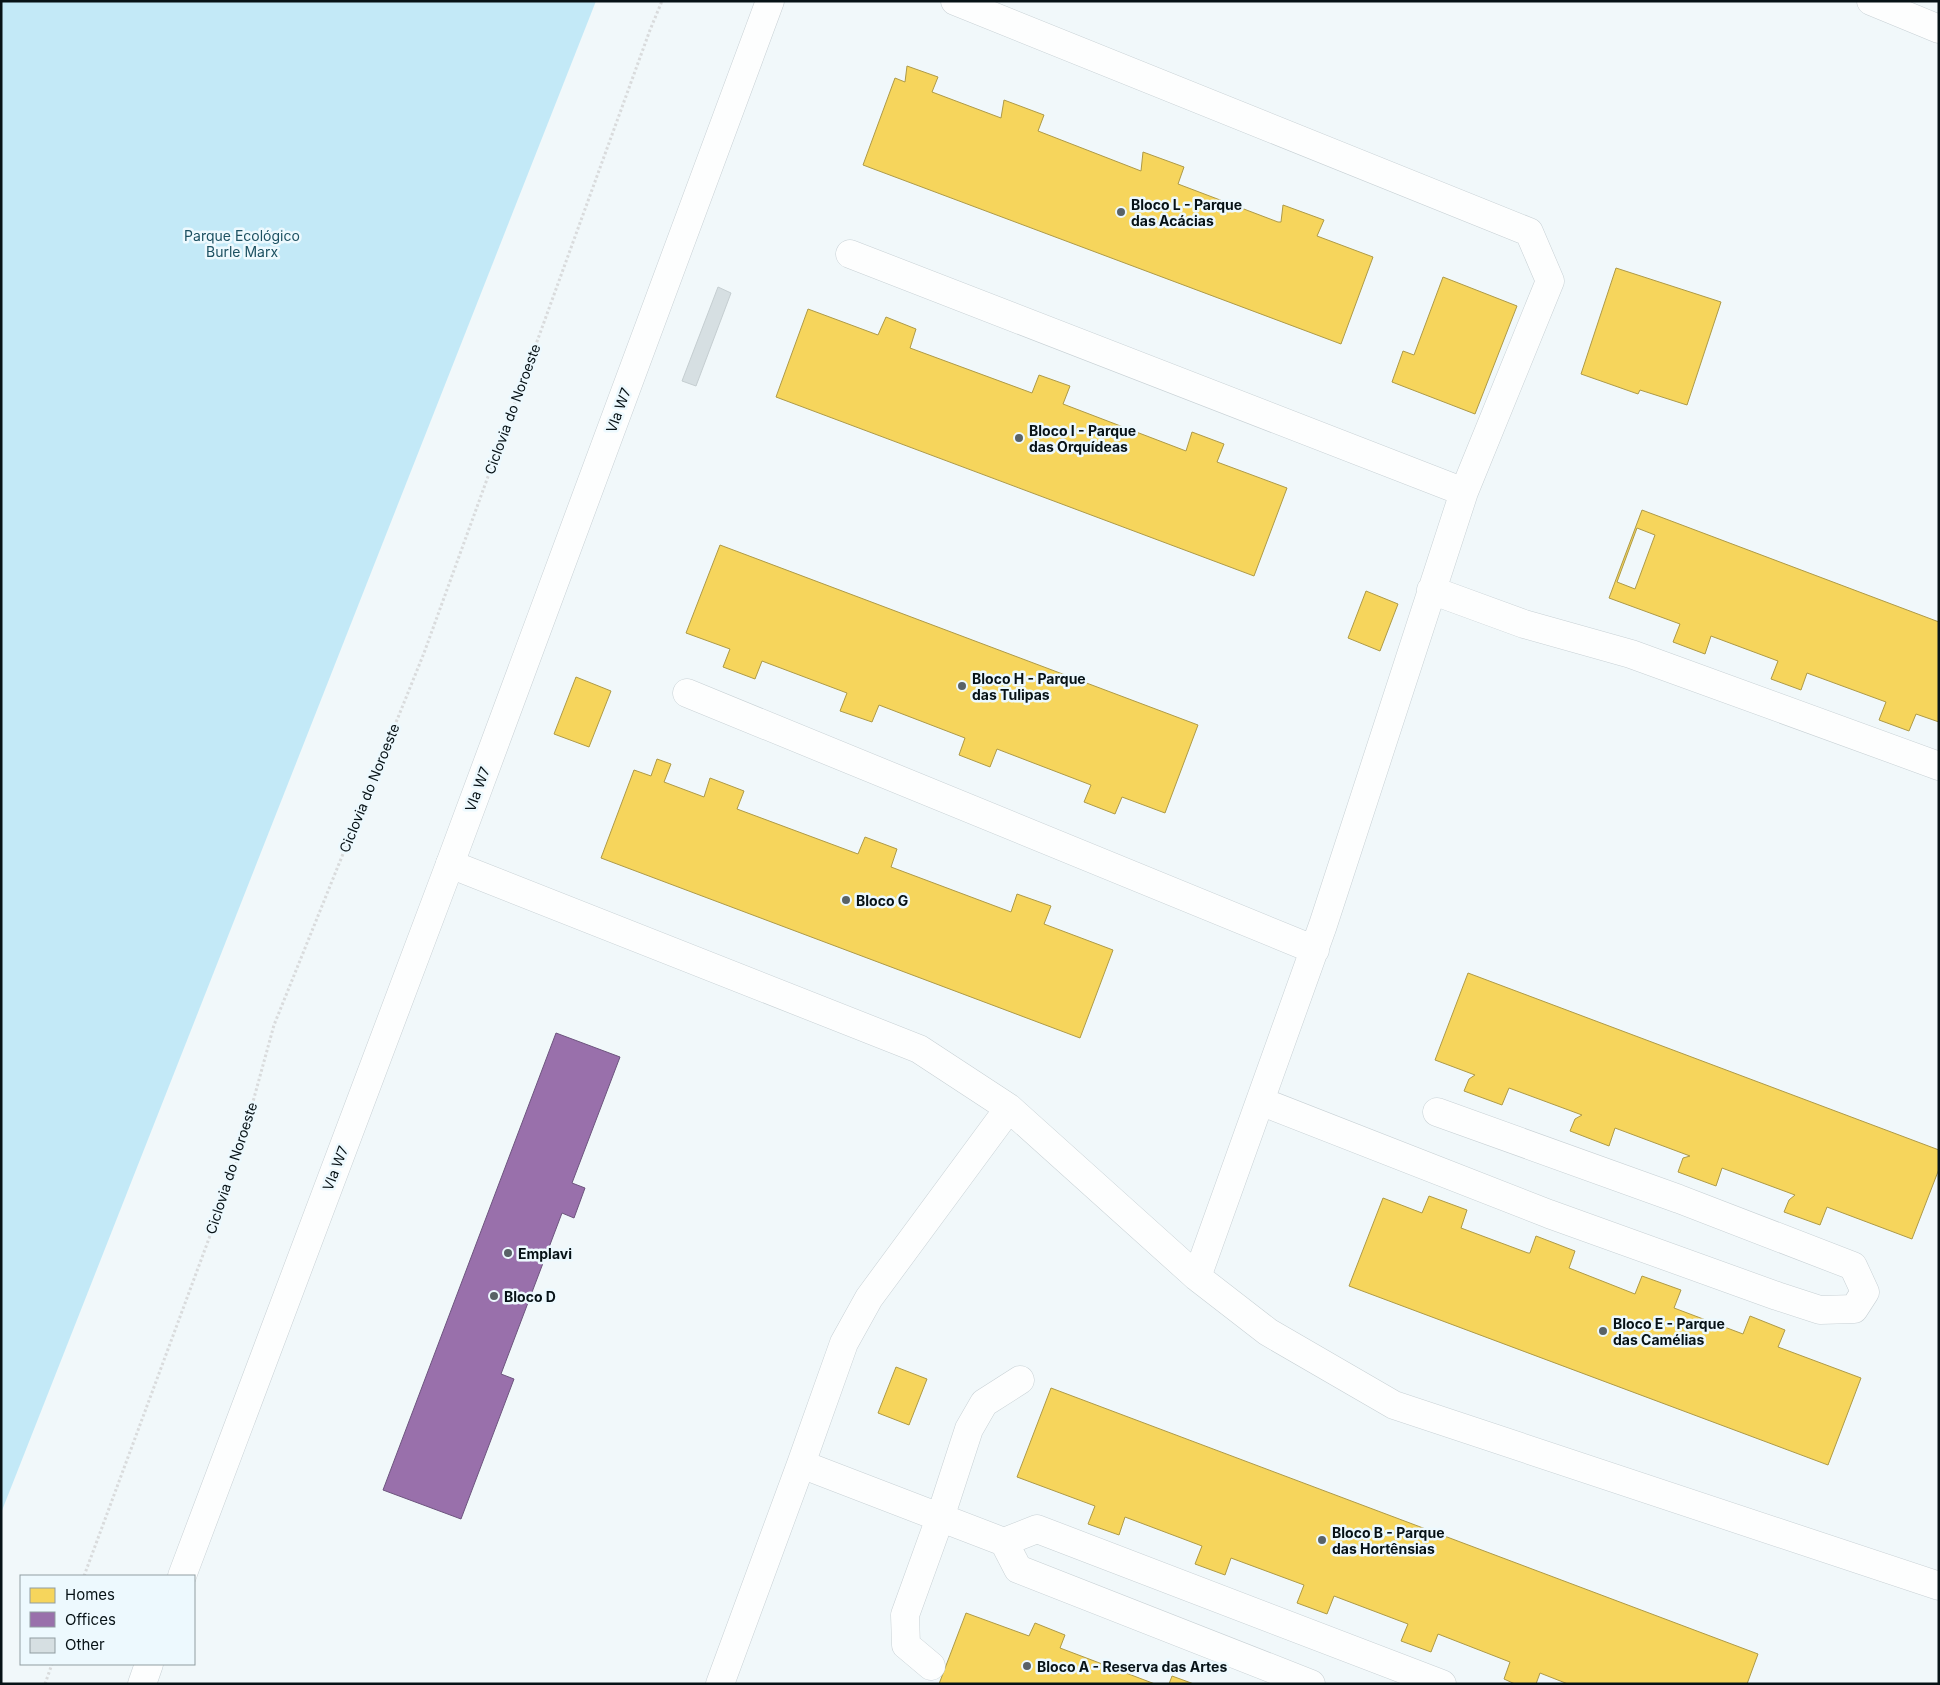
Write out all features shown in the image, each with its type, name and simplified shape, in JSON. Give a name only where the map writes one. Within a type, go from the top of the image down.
[{"type":"street","name":"Vla W7","points":[[182,1575],[450,864],[770,1]]},
{"type":"street","points":[[955,1],[1529,232],[1550,281],[1464,492],[1315,950],[1197,1277]]},
{"type":"street","points":[[1871,1],[1939,29]]},
{"type":"street","points":[[850,254],[1464,492]]},
{"type":"street","points":[[1431,590],[1524,624],[1631,654],[1939,766]]},
{"type":"street","points":[[687,693],[1315,950]]},
{"type":"street","points":[[450,864],[919,1049],[1008,1108],[1197,1277],[1268,1332],[1394,1405],[1939,1586]]},
{"type":"street","points":[[1260,1101],[1431,1169],[1627,1243],[1820,1310],[1854,1309],[1865,1292],[1854,1266],[1679,1199],[1437,1112]]},
{"type":"street","points":[[720,1684],[802,1464],[844,1344],[869,1298],[1008,1108]]},
{"type":"street","points":[[931,1666],[906,1645],[905,1614],[940,1518],[969,1429],[984,1404],[1020,1380]]},
{"type":"street","points":[[802,1464],[1004,1542],[1018,1569],[1311,1684]]},
{"type":"street","points":[[1004,1542],[1037,1529],[1442,1684]]},
{"type":"street","points":[[142,1684],[149,1665]]},
{"type":"path","name":"Ciclovia do Noroeste","points":[[84,1575],[234,1171],[274,1025],[424,652],[662,1]]},
{"type":"path","points":[[45,1684],[52,1665]]},
{"type":"green space","name":"Parque Ecológico Burle Marx","points":[[1,1],[596,1],[1,1513]]},
{"type":"building: Homes","name":"Bloco L - Parque das Acácias","points":[[907,66],[938,77],[932,92],[1001,118],[1004,100],[1044,115],[1038,131],[1141,171],[1143,152],[1184,167],[1178,184],[1278,222],[1281,222],[1283,205],[1324,220],[1317,236],[1373,257],[1341,344],[863,165],[895,78],[905,82]]},
{"type":"building: Homes","points":[[1616,268],[1721,302],[1687,405],[1640,390],[1638,394],[1581,374]]},
{"type":"building: Homes","points":[[1443,277],[1517,306],[1475,414],[1392,382],[1403,351],[1414,355]]},
{"type":"building: Homes","name":"Bloco I - Parque das Orquídeas","points":[[808,309],[878,335],[886,317],[916,329],[910,348],[1032,393],[1039,375],[1070,386],[1063,404],[1186,451],[1192,432],[1224,444],[1217,462],[1287,488],[1254,576],[776,397]]},
{"type":"building: Homes","points":[[1642,510],[1939,622],[1939,722],[1916,714],[1909,731],[1879,720],[1886,702],[1807,673],[1801,690],[1771,679],[1778,661],[1711,636],[1705,654],[1673,642],[1680,624],[1609,598]],"holes":[[[1637,528],[1655,535],[1635,589],[1617,582]]]},
{"type":"building: Homes","name":"Bloco H - Parque das Tulipas","points":[[720,545],[1198,725],[1165,813],[1122,797],[1115,814],[1084,802],[1091,785],[997,749],[990,767],[959,755],[965,738],[879,705],[872,722],[840,711],[847,693],[762,661],[755,679],[723,667],[730,649],[686,633]]},
{"type":"building: Homes","points":[[1366,591],[1398,604],[1380,651],[1348,638]]},
{"type":"building: Homes","points":[[576,677],[611,691],[589,747],[554,734]]},
{"type":"building: Homes","name":"Bloco G","points":[[657,759],[671,764],[664,782],[704,797],[710,778],[744,791],[737,809],[858,854],[865,837],[897,849],[891,867],[1011,912],[1017,894],[1051,906],[1044,924],[1113,950],[1080,1038],[601,858],[634,770],[651,776]]},
{"type":"building: Homes","points":[[1468,973],[1939,1150],[1939,1169],[1912,1239],[1827,1207],[1820,1225],[1784,1212],[1789,1200],[1795,1195],[1722,1168],[1716,1186],[1678,1172],[1683,1158],[1690,1156],[1615,1128],[1609,1146],[1570,1131],[1575,1119],[1582,1115],[1509,1088],[1502,1105],[1464,1091],[1469,1079],[1475,1075],[1435,1060]]},
{"type":"building: Homes","name":"Bloco E - Parque das Camélias","points":[[1429,1196],[1467,1210],[1461,1228],[1528,1253],[1530,1253],[1536,1236],[1575,1251],[1569,1268],[1635,1294],[1642,1276],[1681,1290],[1674,1308],[1743,1334],[1750,1316],[1785,1330],[1778,1347],[1861,1378],[1828,1465],[1349,1286],[1383,1198],[1422,1213]]},
{"type":"building: Homes","points":[[896,1367],[927,1379],[909,1425],[878,1413]]},
{"type":"building: Homes","name":"Bloco B - Parque das Hortênsias","points":[[1051,1388],[1758,1654],[1747,1684],[1568,1684],[1540,1673],[1536,1684],[1515,1684],[1504,1679],[1510,1662],[1438,1634],[1431,1652],[1401,1641],[1408,1624],[1334,1596],[1327,1614],[1297,1603],[1304,1585],[1231,1558],[1225,1575],[1195,1564],[1202,1546],[1125,1517],[1119,1535],[1088,1524],[1095,1506],[1017,1477]]},
{"type":"building: Homes","name":"Bloco A - Reserva das Artes","points":[[966,1613],[1029,1636],[1035,1623],[1065,1635],[1060,1648],[1155,1684],[939,1684]]},
{"type":"building: Homes","name":"Bloco A - Reserva das Artes","points":[[1172,1676],[1194,1684],[1169,1684]]},
{"type":"building: Offices","name":"Bloco D","points":[[556,1033],[620,1057],[572,1183],[585,1188],[574,1218],[562,1213],[501,1374],[514,1379],[461,1519],[383,1490]]},
{"type":"building: Other","points":[[718,287],[731,293],[696,386],[682,381]]},
{"type":"place","name":"Bloco L - Parque das Acácias","points":[[1121,212]]},
{"type":"place","name":"Bloco I - Parque das Orquídeas","points":[[1019,438]]},
{"type":"place","name":"Bloco H - Parque das Tulipas","points":[[962,686]]},
{"type":"place","name":"Bloco G","points":[[846,900]]},
{"type":"place","name":"Emplavi","points":[[508,1253]]},
{"type":"place","name":"Bloco D","points":[[494,1296]]},
{"type":"place","name":"Bloco E - Parque das Camélias","points":[[1603,1331]]},
{"type":"place","name":"Bloco B - Parque das Hortênsias","points":[[1322,1540]]},
{"type":"place","name":"Bloco A - Reserva das Artes","points":[[1027,1666]]}]
